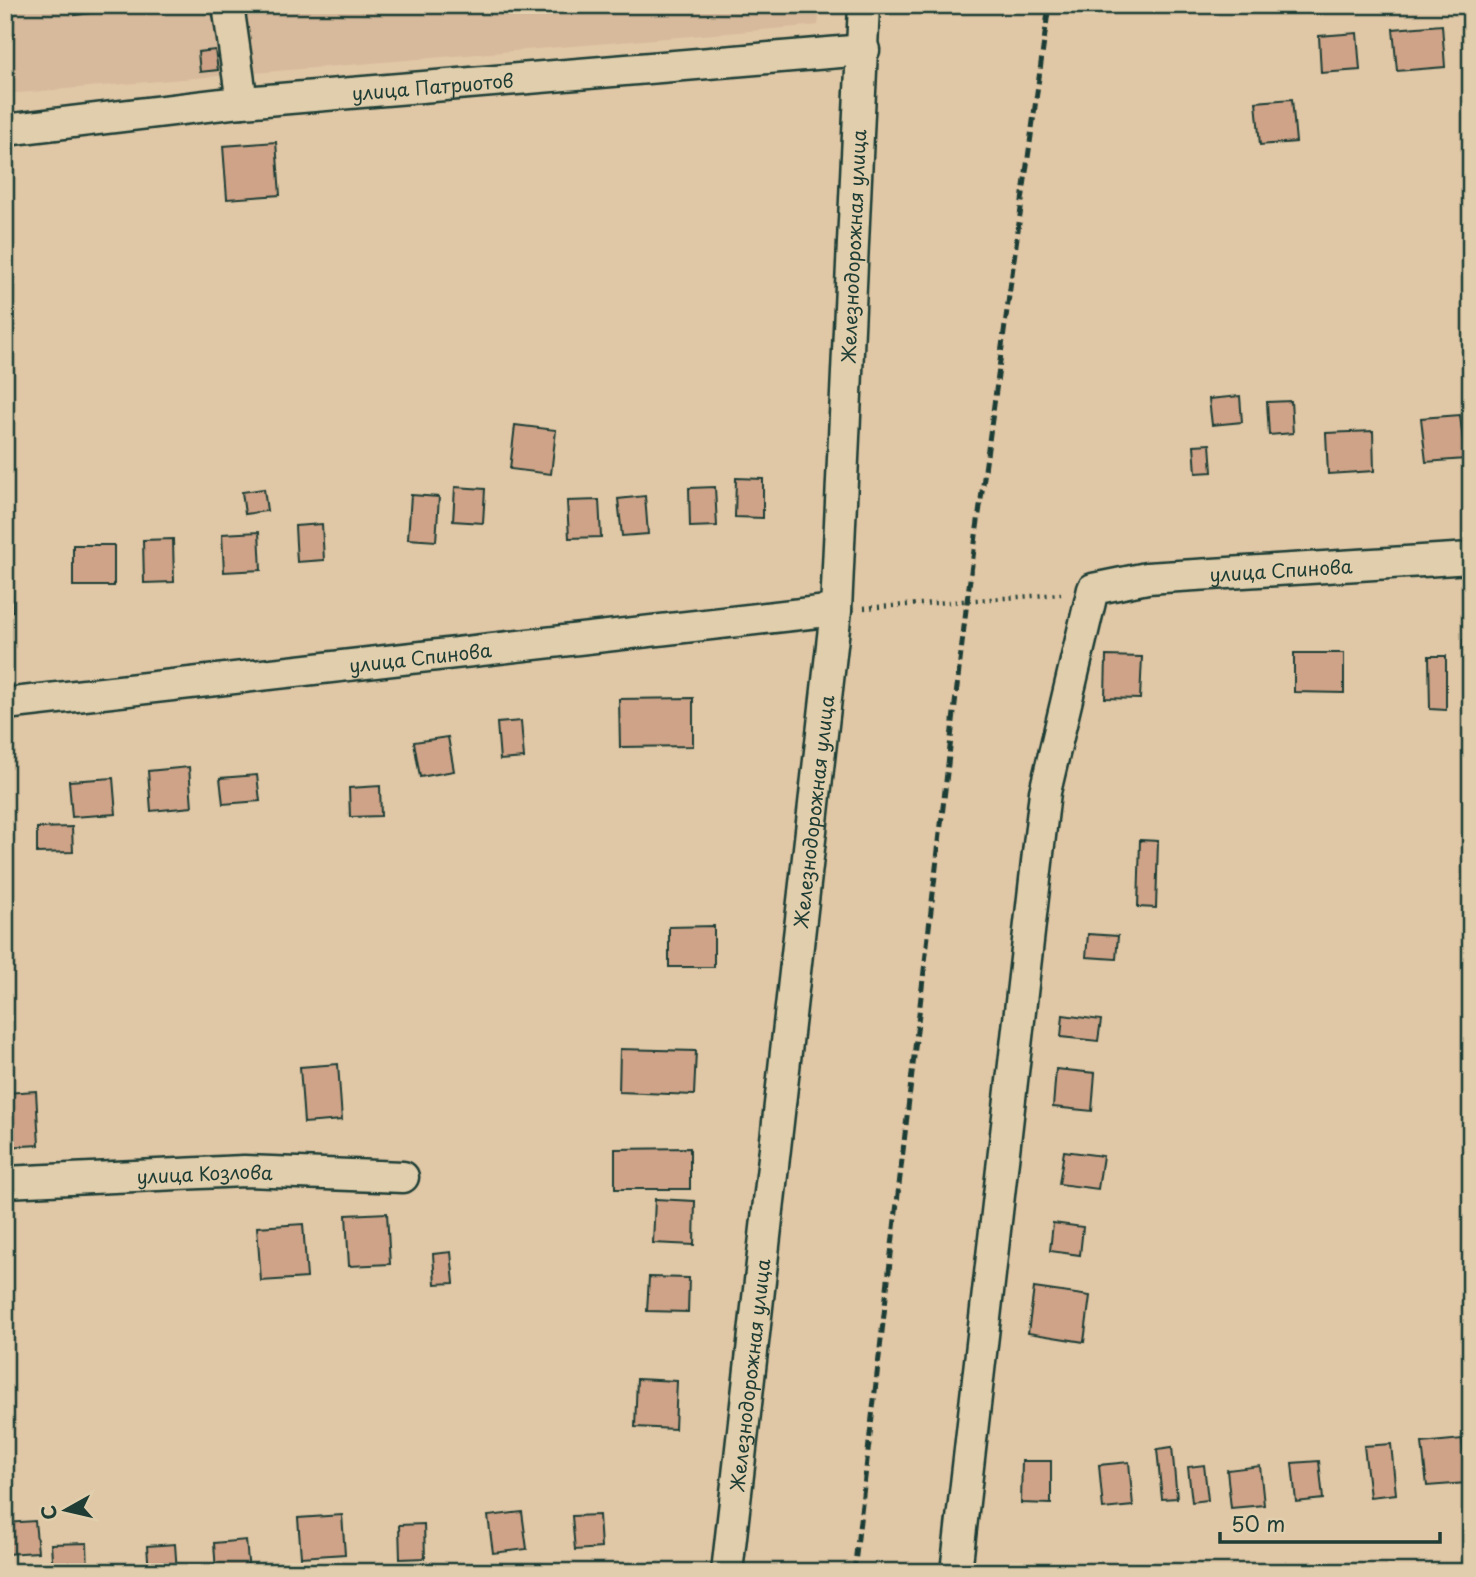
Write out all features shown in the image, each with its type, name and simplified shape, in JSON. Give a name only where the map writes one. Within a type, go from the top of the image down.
[{"type":"street","points":[[228,5],[242,102]]},
{"type":"street","name":"Железнодорожная улица","points":[[727,1572],[836,610],[864,5]]},
{"type":"street","name":"улица Патриотов","points":[[6,122],[863,50]]},
{"type":"street","name":"улица Спинова","points":[[1093,589],[1147,578],[1471,558]]},
{"type":"street","points":[[956,1572],[1045,792],[1093,589]]},
{"type":"street","name":"улица Спинова","points":[[5,704],[836,610]]},
{"type":"street","name":"улица Козлова","points":[[5,1182],[244,1171],[404,1177]]},
{"type":"path","points":[[836,610],[1044,598],[1093,589]]},
{"type":"shaded area","points":[[5,5],[820,5],[818,25],[5,94]]},
{"type":"building","points":[[74,5],[135,5],[135,7],[75,15]]},
{"type":"building","points":[[255,5],[304,5],[256,13]]},
{"type":"building","points":[[427,5],[472,5],[428,12]]},
{"type":"building","points":[[1442,25],[1445,67],[1397,71],[1393,29]]},
{"type":"building","points":[[1357,33],[1360,70],[1321,73],[1319,36]]},
{"type":"building","points":[[215,50],[218,70],[200,72],[198,52]]},
{"type":"building","points":[[1292,99],[1296,142],[1260,145],[1256,102]]},
{"type":"building","points":[[276,142],[280,195],[227,199],[223,146]]},
{"type":"building","points":[[1240,396],[1242,422],[1212,425],[1209,399]]},
{"type":"building","points":[[1291,401],[1293,433],[1269,435],[1267,402]]},
{"type":"building","points":[[1460,415],[1465,459],[1426,462],[1421,418]]},
{"type":"building","points":[[515,425],[556,430],[551,474],[510,469]]},
{"type":"building","points":[[1373,431],[1374,471],[1328,474],[1326,433]]},
{"type":"building","points":[[1210,444],[1212,472],[1196,473],[1194,445]]},
{"type":"building","points":[[736,478],[763,479],[763,518],[735,517]]},
{"type":"building","points":[[455,487],[485,489],[483,523],[453,521]]},
{"type":"building","points":[[715,487],[717,526],[690,527],[689,488]]},
{"type":"building","points":[[264,489],[267,511],[245,514],[242,492]]},
{"type":"building","points":[[411,495],[439,497],[436,541],[408,539]]},
{"type":"building","points":[[645,496],[648,534],[622,536],[618,499]]},
{"type":"building","points":[[599,500],[601,537],[569,538],[567,501]]},
{"type":"building","points":[[322,524],[324,560],[297,562],[295,526]]},
{"type":"building","points":[[259,532],[261,570],[224,572],[222,534]]},
{"type":"building","points":[[173,539],[174,582],[144,583],[143,540]]},
{"type":"building","points":[[73,545],[114,545],[114,586],[73,586]]},
{"type":"building","points":[[5,564],[11,564],[13,611],[5,612]]},
{"type":"building","points":[[1463,640],[1471,640],[1471,676],[1464,676]]},
{"type":"building","points":[[1294,653],[1344,653],[1344,693],[1294,692]]},
{"type":"building","points":[[1106,656],[1142,657],[1140,699],[1105,698]]},
{"type":"building","points":[[1429,656],[1446,656],[1446,710],[1430,709]]},
{"type":"building","points":[[693,698],[693,746],[620,747],[619,699]]},
{"type":"building","points":[[521,721],[524,758],[500,760],[497,723]]},
{"type":"building","points":[[448,737],[454,771],[420,777],[414,742]]},
{"type":"building","points":[[189,767],[192,807],[151,811],[148,771]]},
{"type":"building","points":[[257,775],[260,801],[223,804],[220,778]]},
{"type":"building","points":[[113,778],[116,814],[72,817],[69,781]]},
{"type":"building","points":[[380,786],[381,816],[350,817],[349,788]]},
{"type":"building","points":[[72,827],[73,852],[37,853],[37,828]]},
{"type":"building","points":[[1140,840],[1158,841],[1156,908],[1138,907]]},
{"type":"building","points":[[714,926],[714,967],[669,967],[669,927]]},
{"type":"building","points":[[1088,934],[1118,936],[1116,959],[1086,957]]},
{"type":"building","points":[[1063,1015],[1101,1020],[1098,1041],[1061,1037]]},
{"type":"building","points":[[620,1049],[696,1051],[694,1095],[619,1092]]},
{"type":"building","points":[[338,1064],[342,1120],[304,1123],[300,1067]]},
{"type":"building","points":[[1056,1069],[1095,1073],[1092,1111],[1053,1107]]},
{"type":"building","points":[[36,1091],[39,1145],[5,1147],[5,1093]]},
{"type":"building","points":[[690,1148],[690,1189],[615,1189],[615,1149]]},
{"type":"building","points":[[1064,1151],[1103,1156],[1098,1189],[1059,1184]]},
{"type":"building","points":[[655,1199],[695,1201],[694,1245],[653,1243]]},
{"type":"building","points":[[387,1213],[390,1264],[349,1266],[346,1215]]},
{"type":"building","points":[[1053,1223],[1083,1227],[1080,1255],[1050,1251]]},
{"type":"building","points":[[303,1224],[307,1278],[261,1281],[257,1227]]},
{"type":"building","points":[[451,1252],[454,1283],[435,1284],[433,1254]]},
{"type":"building","points":[[649,1277],[689,1278],[688,1312],[647,1311]]},
{"type":"building","points":[[1034,1288],[1090,1296],[1084,1342],[1028,1333]]},
{"type":"building","points":[[637,1379],[677,1381],[675,1429],[635,1427]]},
{"type":"building","points":[[1462,1439],[1467,1483],[1427,1486],[1422,1443]]},
{"type":"building","points":[[1391,1444],[1396,1494],[1370,1497],[1364,1446]]},
{"type":"building","points":[[1172,1447],[1177,1498],[1162,1499],[1157,1449]]},
{"type":"building","points":[[1022,1461],[1051,1461],[1051,1504],[1021,1503]]},
{"type":"building","points":[[1319,1461],[1323,1499],[1296,1502],[1292,1463]]},
{"type":"building","points":[[1129,1462],[1133,1506],[1103,1509],[1099,1465]]},
{"type":"building","points":[[1204,1465],[1208,1500],[1192,1502],[1188,1467]]},
{"type":"building","points":[[1260,1466],[1264,1505],[1231,1508],[1227,1470]]},
{"type":"building","points":[[522,1512],[527,1549],[493,1553],[488,1516]]},
{"type":"building","points":[[342,1515],[345,1554],[301,1557],[298,1518]]},
{"type":"building","points":[[599,1515],[601,1548],[575,1550],[572,1516]]},
{"type":"building","points":[[35,1521],[38,1552],[5,1554],[5,1523]]},
{"type":"building","points":[[424,1524],[425,1558],[400,1559],[399,1525]]},
{"type":"building","points":[[246,1540],[249,1572],[216,1572],[214,1543]]},
{"type":"building","points":[[87,1543],[88,1572],[53,1572],[51,1544]]},
{"type":"building","points":[[175,1544],[177,1572],[149,1572],[147,1546]]},
{"type":"railway","points":[[854,1572],[967,601],[1049,5]]}]
